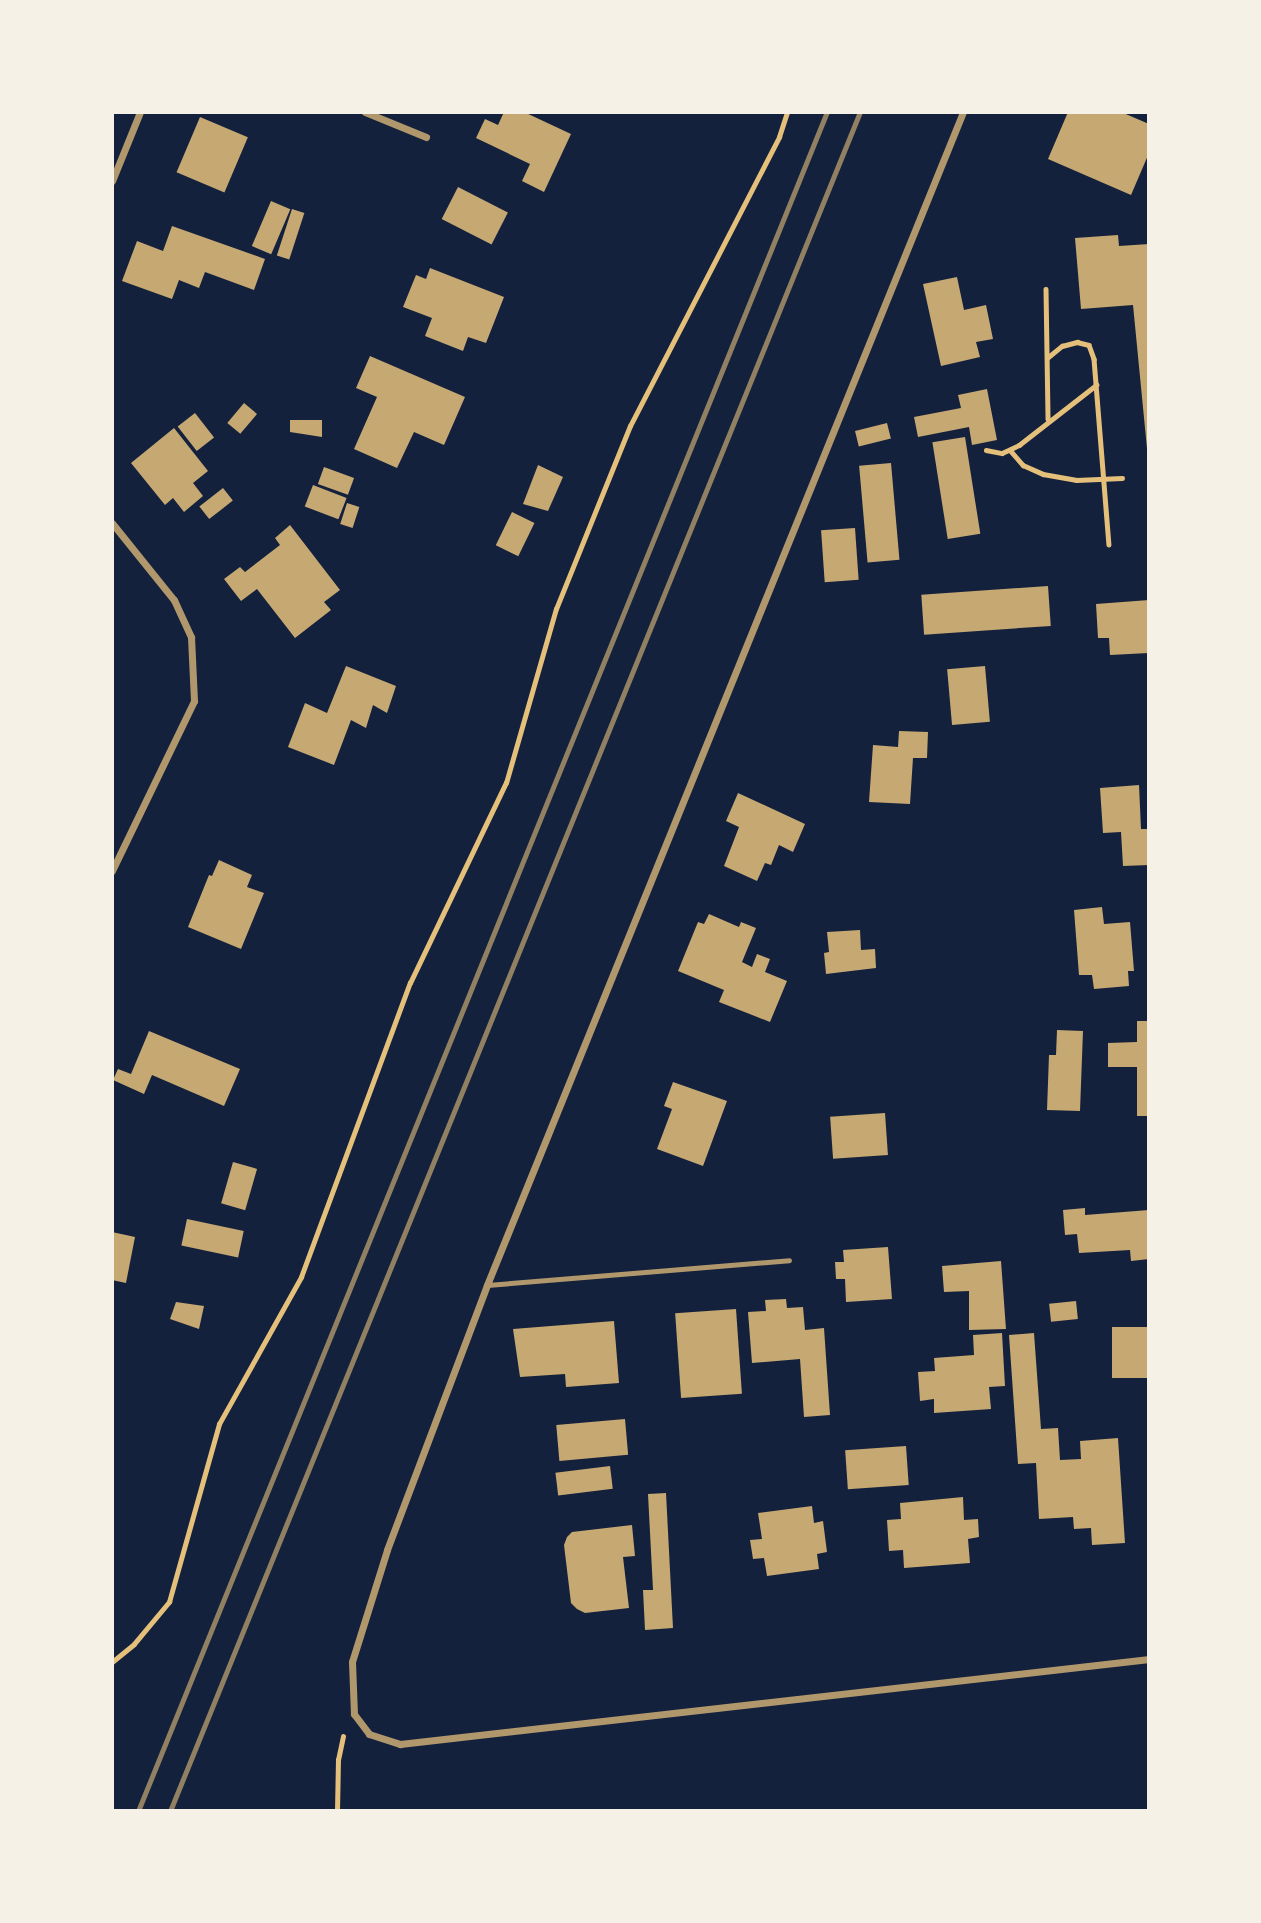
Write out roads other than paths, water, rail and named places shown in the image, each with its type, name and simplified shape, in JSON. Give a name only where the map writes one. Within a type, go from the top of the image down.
[{"type":"street","points":[[112,181],[140,112]]},
{"type":"street","points":[[365,112],[426,137]]},
{"type":"street","points":[[963,112],[487,1285],[387,1550],[352,1662],[354,1714],[369,1734],[400,1744],[1149,1659]]},
{"type":"street","points":[[112,523],[174,600],[191,637],[194,701],[112,871]]},
{"type":"lane","points":[[487,1285],[789,1260]]},
{"type":"railway","points":[[138,1811],[827,112]]},
{"type":"railway","points":[[170,1811],[860,112]]}]
